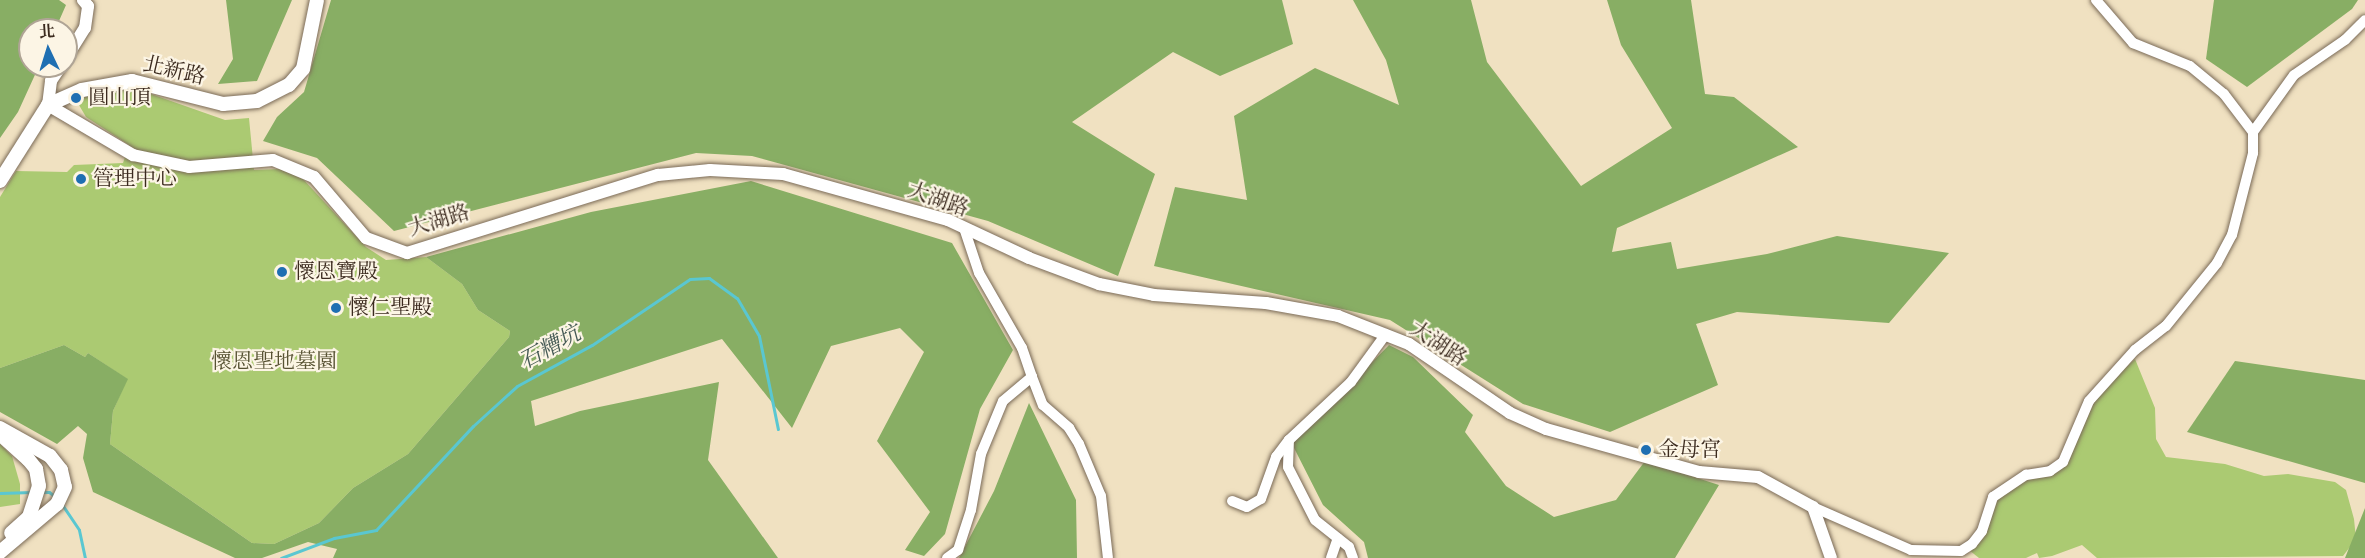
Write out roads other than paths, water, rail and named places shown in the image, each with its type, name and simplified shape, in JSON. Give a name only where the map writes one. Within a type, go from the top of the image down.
[{"type":"main road","name":"北新路","points":[[48,105],[92,87],[132,81],[223,104],[257,101],[289,85],[303,69],[317,0]]},
{"type":"main road","points":[[0,181],[48,105]]},
{"type":"main road","points":[[0,428],[50,456],[61,470],[65,487],[57,504],[0,552]]},
{"type":"main road","points":[[0,434],[36,469],[39,486],[29,517],[0,543]]},
{"type":"street","points":[[78,39],[85,28],[87,6],[83,0]]},
{"type":"street","points":[[2096,0],[2133,43],[2190,66],[2224,94],[2253,132]]},
{"type":"street","points":[[1813,507],[1911,550],[1961,552],[1972,544],[1982,531],[1993,497],[2026,475],[2050,471],[2063,462],[2089,401],[2135,350],[2166,326],[2217,263],[2232,235],[2253,153],[2253,132],[2294,75],[2345,40],[2365,20]]},
{"type":"street","points":[[48,105],[53,78]]},
{"type":"street","name":"大湖路","points":[[48,105],[133,155],[189,167],[273,160],[314,177],[366,238],[407,253],[618,186],[658,176],[710,170],[783,174],[948,220],[1029,258],[1099,284],[1154,295],[1266,303],[1338,316],[1408,344],[1510,413],[1546,429],[1700,472],[1758,477],[1813,507]]},
{"type":"street","points":[[964,228],[979,273],[1022,348],[1042,405],[1069,428],[1079,444],[1101,495],[1108,558]]},
{"type":"street","points":[[1232,501],[1247,507],[1261,499],[1276,457],[1289,440],[1350,382],[1386,334]]},
{"type":"street","points":[[947,558],[959,554],[971,510],[981,454],[1002,401],[1032,377]]},
{"type":"street","points":[[1289,440],[1288,467],[1315,520],[1349,547],[1353,558]]},
{"type":"street","points":[[1813,507],[1831,558]]},
{"type":"street","points":[[1331,558],[1338,538]]},
{"type":"waterway","name":"石糟坑","points":[[281,558],[334,538],[376,530],[473,426],[517,386],[592,345],[690,279],[709,278],[737,298],[759,336],[778,429]]},
{"type":"waterway","name":"石糟坑","points":[[0,493],[32,492]]},
{"type":"waterway","name":"石糟坑","points":[[41,492],[49,492],[57,498]]},
{"type":"waterway","name":"石糟坑","points":[[61,503],[79,530],[85,558]]},
{"type":"place","name":"圓山頂","points":[[76,98]]},
{"type":"place","name":"管理中心","points":[[81,179]]},
{"type":"place","name":"懷恩寶殿","points":[[282,272]]},
{"type":"place","name":"懷仁聖殿","points":[[336,308]]},
{"type":"place","name":"金母宮","points":[[1646,450]]},
{"type":"park label","name":"懷恩聖地墓園","points":[[274,362]]}]
